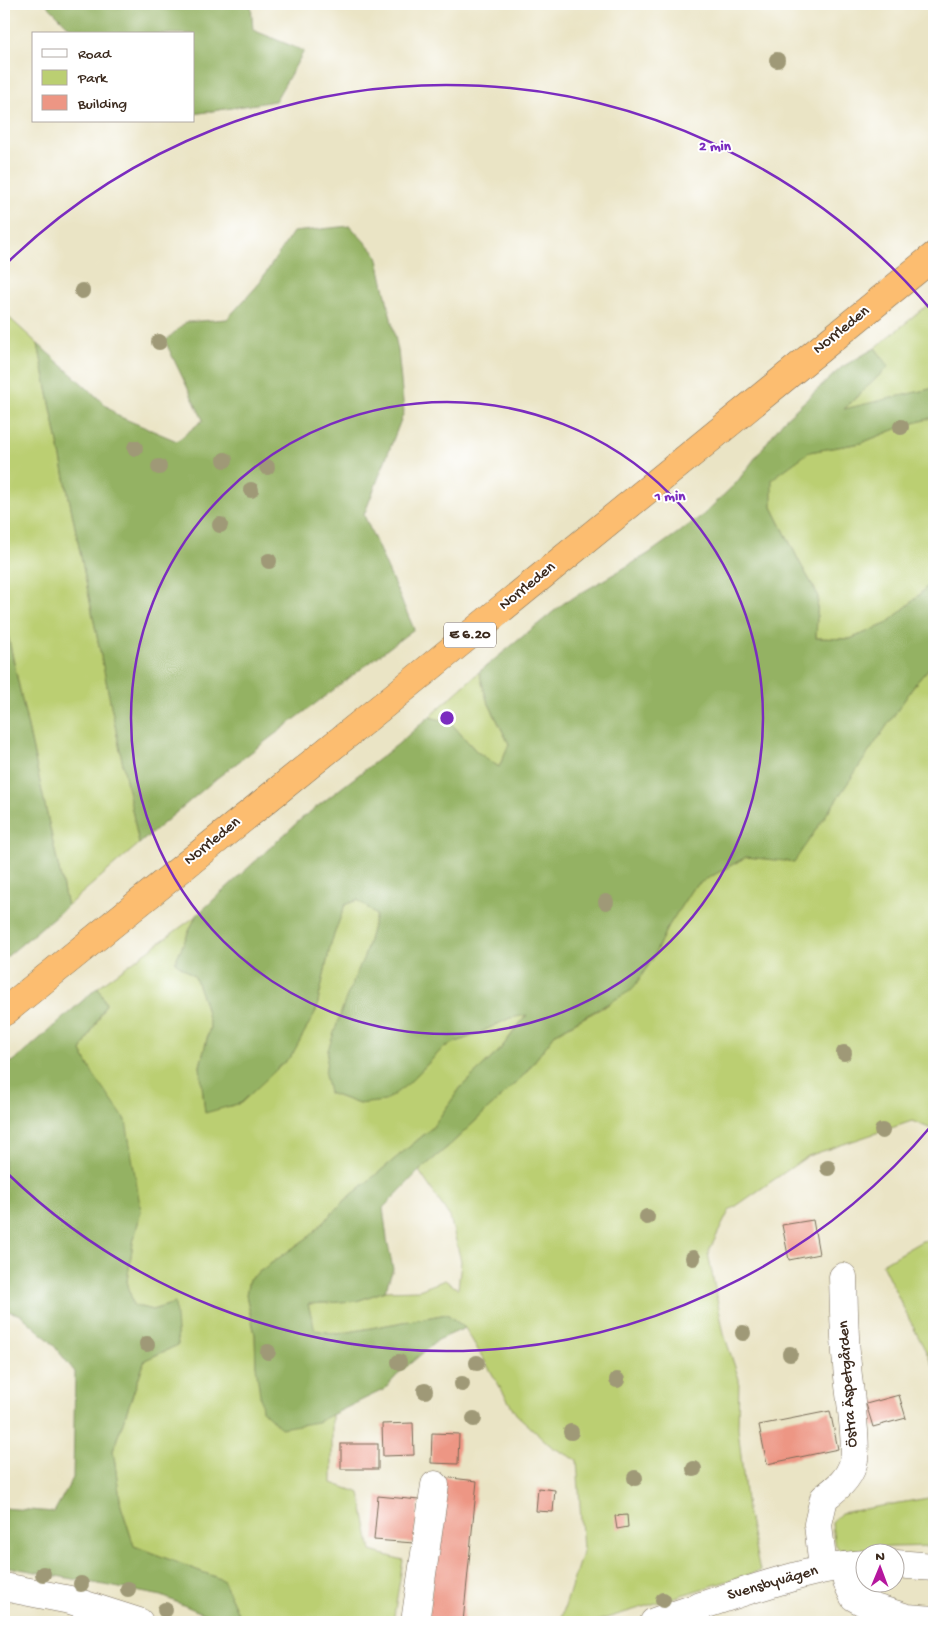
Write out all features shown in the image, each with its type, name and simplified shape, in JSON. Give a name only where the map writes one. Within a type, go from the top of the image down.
[{"type":"highway","name":"Norrleden","points":[[4,1012],[934,256]]},
{"type":"street","name":"Östra Äspetgården","points":[[843,1276],[846,1363],[854,1439],[854,1461],[848,1476],[839,1487],[824,1498],[818,1524],[844,1566],[847,1582],[854,1597],[874,1608],[898,1616],[934,1620]]},
{"type":"street","points":[[414,1622],[436,1485]]},
{"type":"street","points":[[906,1565],[934,1567]]},
{"type":"street","name":"Svensbyvägen","points":[[654,1622],[738,1593],[844,1566]]},
{"type":"street","points":[[4,1587],[70,1600],[139,1622]]},
{"type":"green space","points":[[46,4],[251,4],[253,30],[304,51],[275,101],[195,114],[195,32],[74,32]]},
{"type":"green space","points":[[350,226],[377,255],[398,350],[404,412],[364,515],[414,629],[217,778],[139,844],[38,344],[118,416],[177,441],[203,420],[165,341],[186,322],[227,319],[257,286],[293,232]]},
{"type":"green space","points":[[934,300],[934,388],[843,410],[889,366],[875,348]]},
{"type":"green space","points":[[4,313],[38,344],[139,844],[67,906],[4,617]]},
{"type":"green space","points":[[875,348],[889,366],[844,409],[934,388],[934,417],[901,427],[861,443],[809,452],[772,479],[772,507],[818,595],[816,638],[850,639],[886,624],[913,601],[934,579],[934,662],[916,683],[794,862],[746,857],[692,889],[666,930],[652,960],[632,990],[556,1033],[523,1076],[450,1145],[419,1171],[383,1208],[393,1269],[385,1291],[357,1301],[308,1304],[315,1330],[338,1334],[447,1314],[465,1328],[438,1340],[399,1373],[385,1389],[317,1422],[281,1428],[262,1410],[256,1366],[255,1334],[246,1295],[249,1279],[310,1236],[343,1202],[432,1128],[461,1087],[499,1051],[527,1015],[510,1018],[444,1047],[408,1084],[385,1101],[359,1104],[329,1093],[325,1075],[328,1050],[346,998],[365,954],[376,915],[358,900],[345,905],[331,943],[316,1011],[292,1055],[241,1103],[205,1113],[200,1066],[210,1027],[205,1005],[195,977],[175,962],[196,916],[301,819],[397,745],[429,717],[450,722],[476,751],[499,767],[509,744],[487,700],[479,672],[564,603],[648,554],[703,515],[737,482],[783,421],[842,367]]},
{"type":"green space","points":[[934,417],[934,579],[913,601],[886,624],[850,639],[816,638],[818,595],[772,507],[771,479],[809,452],[861,443],[901,427]]},
{"type":"green space","points":[[4,618],[67,906],[4,959]]},
{"type":"green space","points":[[934,662],[934,1130],[912,1121],[808,1156],[729,1211],[708,1253],[724,1334],[739,1379],[738,1428],[747,1510],[760,1571],[594,1622],[560,1622],[583,1550],[577,1460],[552,1447],[516,1414],[465,1328],[447,1314],[338,1334],[314,1330],[308,1304],[357,1301],[385,1291],[419,1290],[445,1280],[458,1289],[461,1261],[450,1217],[419,1171],[450,1145],[523,1076],[556,1033],[611,1003],[652,960],[666,930],[692,889],[746,857],[794,861],[916,683]]},
{"type":"green space","points":[[479,672],[487,700],[509,744],[499,767],[476,751],[450,722],[429,717]]},
{"type":"green space","points":[[359,900],[376,915],[329,1093],[359,1104],[408,1084],[444,1047],[510,1018],[527,1014],[499,1051],[461,1087],[432,1128],[343,1202],[310,1236],[249,1279],[246,1295],[255,1334],[256,1366],[317,1422],[332,1414],[332,1483],[360,1493],[371,1551],[403,1560],[393,1622],[242,1622],[223,1580],[134,1546],[121,1506],[113,1450],[145,1360],[178,1345],[174,1303],[152,1310],[133,1305],[127,1281],[133,1243],[141,1211],[93,1074],[81,1051],[106,1004],[98,987],[196,916],[175,962],[195,977],[205,1005],[210,1027],[200,1066],[205,1112],[241,1103],[254,1090],[316,1011],[331,943],[345,904]]},
{"type":"green space","points":[[98,987],[106,1004],[81,1051],[93,1074],[126,1121],[141,1211],[133,1243],[127,1281],[133,1305],[152,1310],[175,1303],[178,1345],[145,1360],[113,1450],[121,1506],[134,1546],[223,1580],[242,1622],[223,1622],[162,1596],[4,1566],[4,1508],[54,1512],[73,1478],[75,1372],[51,1342],[21,1315],[4,1310],[4,1067],[21,1055]]},
{"type":"green space","points":[[934,1239],[934,1367],[882,1264],[922,1241]]},
{"type":"green space","points":[[934,1497],[934,1546],[856,1544],[856,1550],[840,1551],[834,1542],[832,1523],[841,1513]]},
{"type":"building","points":[[813,1220],[819,1254],[789,1260],[782,1225]]},
{"type":"building","points":[[899,1395],[906,1418],[873,1427],[866,1404]]},
{"type":"building","points":[[830,1411],[838,1449],[767,1464],[759,1425]]},
{"type":"building","points":[[413,1423],[414,1455],[383,1456],[382,1424]]},
{"type":"building","points":[[432,1433],[459,1434],[458,1464],[431,1463]]},
{"type":"building","points":[[341,1444],[378,1444],[378,1469],[341,1469]]},
{"type":"building","points":[[443,1477],[477,1481],[463,1622],[428,1622]]},
{"type":"building","points":[[538,1488],[555,1490],[553,1512],[536,1511]]},
{"type":"building","points":[[378,1496],[419,1500],[414,1543],[374,1540]]},
{"type":"building","points":[[627,1515],[628,1527],[617,1529],[615,1516]]},
{"type":"building","points":[[852,1618],[873,1621],[873,1622],[851,1622]]}]
